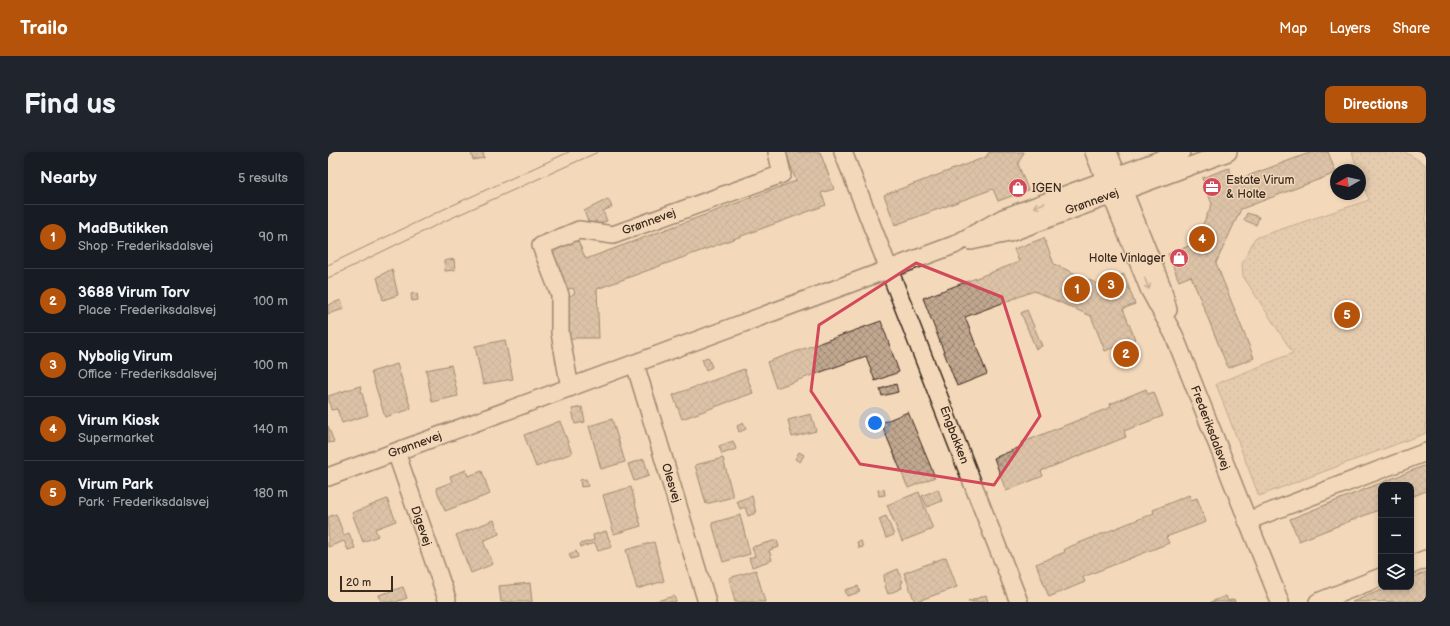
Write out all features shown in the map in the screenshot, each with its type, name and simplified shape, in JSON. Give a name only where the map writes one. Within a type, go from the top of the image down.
[{"type":"street","name":"Grønnevej","points":[[570,388],[560,333],[560,295],[541,246],[579,230],[613,235],[782,174],[777,152]]},
{"type":"street","points":[[844,152],[890,269]]},
{"type":"street","name":"Frederiksdalsvej","points":[[1094,152],[1114,186],[1162,287],[1174,335],[1280,602]]},
{"type":"street","name":"Frederiksdalsvej","points":[[1108,152],[1114,186]]},
{"type":"street","name":"Grønnevej","points":[[1114,186],[1181,152]]},
{"type":"street","name":"Grønnevej","points":[[328,477],[954,245],[1003,218],[1228,152]]},
{"type":"street","name":"Engbakken","points":[[890,269],[1019,602]]},
{"type":"street","name":"Olesvej","points":[[635,364],[707,602]]},
{"type":"street","name":"Digevej","points":[[396,452],[446,599]]},
{"type":"street","points":[[1247,521],[1426,452]]},
{"type":"street","points":[[1414,564],[1426,559]]},
{"type":"street","points":[[1318,602],[1378,578]]},
{"type":"highlighted area","points":[[916,263],[1002,297],[1040,416],[994,485],[860,464],[811,391],[819,325]]},
{"type":"shaded area","points":[[1352,152],[1405,152],[1426,165],[1426,433],[1259,496],[1216,384],[1293,353],[1243,276],[1242,264],[1255,238],[1369,200],[1366,192],[1366,164],[1356,164]]},
{"type":"building","points":[[471,152],[483,152],[484,158],[473,160]]},
{"type":"building","points":[[786,152],[820,152],[834,189],[821,193],[826,205],[597,289],[599,338],[569,338],[567,298],[575,293],[573,288],[565,290],[548,251],[577,239],[586,259],[796,181]]},
{"type":"building","points":[[989,152],[1024,152],[1018,164],[1028,190],[998,201],[993,189],[895,225],[884,195],[986,157]]},
{"type":"building","points":[[1312,152],[1328,152],[1333,164],[1330,164],[1330,175],[1241,209],[1216,263],[1254,358],[1228,368],[1191,276],[1179,281],[1168,254],[1194,244],[1212,204],[1202,178],[1229,168],[1234,181]]},
{"type":"building","points":[[608,199],[612,207],[603,211],[607,221],[597,224],[596,221],[589,224],[584,211]]},
{"type":"building","points":[[1247,213],[1259,217],[1256,225],[1244,220]]},
{"type":"building","points":[[1044,238],[1054,264],[1098,284],[1124,274],[1135,304],[1123,309],[1135,339],[1105,351],[1091,316],[1034,291],[965,317],[987,374],[957,386],[923,298],[1019,262],[1014,249]]},
{"type":"building","points":[[454,259],[455,270],[445,271],[444,261]]},
{"type":"building","points":[[392,269],[398,295],[383,300],[377,277]]},
{"type":"building","points":[[417,293],[418,300],[412,301],[411,294]]},
{"type":"building","points":[[341,300],[344,309],[328,314],[328,305]]},
{"type":"building","points":[[1027,310],[1042,346],[1036,349],[1021,313]]},
{"type":"building","points":[[881,321],[899,372],[875,381],[866,356],[776,388],[767,362]]},
{"type":"building","points":[[505,340],[513,379],[483,384],[475,346]]},
{"type":"building","points":[[1132,348],[1134,357],[1121,361],[1118,352]]},
{"type":"building","points":[[708,357],[712,367],[706,370],[702,359]]},
{"type":"building","points":[[397,364],[411,409],[385,417],[371,372]]},
{"type":"building","points":[[451,365],[458,396],[432,402],[426,370]]},
{"type":"building","points":[[744,369],[753,393],[682,419],[673,395]]},
{"type":"building","points":[[896,384],[898,392],[882,396],[880,389]]},
{"type":"building","points":[[360,386],[368,415],[342,423],[337,409],[331,410],[328,396]]},
{"type":"building","points":[[1146,389],[1148,394],[1154,392],[1163,416],[1124,431],[1126,437],[1041,471],[1043,476],[1006,491],[994,458],[1023,446],[1021,443],[1111,407],[1110,404]]},
{"type":"building","points":[[582,407],[585,422],[575,424],[572,409]]},
{"type":"building","points":[[908,412],[935,477],[908,488],[881,423]]},
{"type":"building","points":[[811,414],[816,431],[792,437],[788,420]]},
{"type":"building","points":[[612,419],[625,462],[601,469],[589,426]]},
{"type":"building","points":[[560,421],[572,453],[536,467],[524,435]]},
{"type":"building","points":[[743,423],[746,429],[739,432],[737,426]]},
{"type":"building","points":[[328,426],[334,442],[328,443]]},
{"type":"building","points":[[733,441],[736,449],[722,454],[719,446]]},
{"type":"building","points":[[799,452],[804,455],[800,462],[795,459]]},
{"type":"building","points":[[723,458],[733,497],[706,504],[695,465]]},
{"type":"building","points":[[644,459],[649,476],[634,481],[628,464]]},
{"type":"building","points":[[1426,465],[1426,491],[1414,496],[1414,482],[1383,482]]},
{"type":"building","points":[[466,470],[468,476],[482,471],[490,494],[445,511],[436,488],[452,482],[450,476]]},
{"type":"building","points":[[586,479],[588,486],[581,487],[580,480]]},
{"type":"building","points":[[1378,484],[1378,510],[1299,541],[1290,519]]},
{"type":"building","points":[[631,487],[641,526],[614,534],[603,495]]},
{"type":"building","points":[[884,489],[885,495],[879,496],[878,490]]},
{"type":"building","points":[[938,489],[942,501],[927,507],[922,496]]},
{"type":"building","points":[[919,492],[933,529],[902,541],[887,505]]},
{"type":"building","points":[[1189,495],[1191,500],[1197,498],[1206,522],[1166,537],[1169,543],[1083,577],[1085,582],[1049,597],[1036,564],[1065,552],[1064,549],[1154,513],[1153,510]]},
{"type":"building","points":[[752,496],[756,513],[748,516],[745,507],[740,509],[737,501]]},
{"type":"building","points":[[387,499],[396,521],[375,529],[378,536],[363,542],[352,513]]},
{"type":"building","points":[[336,514],[344,535],[349,533],[355,548],[348,550],[344,541],[328,547],[328,517]]},
{"type":"building","points":[[740,515],[750,554],[723,562],[712,523]]},
{"type":"building","points":[[886,516],[894,535],[886,538],[879,519]]},
{"type":"building","points":[[494,520],[499,534],[483,541],[493,564],[471,573],[456,535]]},
{"type":"building","points":[[606,531],[612,547],[598,551],[595,543],[581,547],[580,544],[594,540],[593,535]]},
{"type":"building","points":[[777,540],[779,547],[769,550],[772,560],[752,567],[749,558],[755,556],[752,547]]},
{"type":"building","points":[[861,541],[863,547],[859,548],[857,542]]},
{"type":"building","points":[[654,542],[664,581],[637,589],[626,550]]},
{"type":"building","points":[[576,551],[578,557],[571,559],[569,554]]},
{"type":"building","points":[[946,557],[957,587],[915,602],[904,573]]},
{"type":"building","points":[[898,569],[903,582],[901,583],[902,588],[888,594],[885,586],[884,575]]},
{"type":"building","points":[[756,570],[765,602],[735,602],[729,578]]},
{"type":"building","points":[[1426,572],[1426,601],[1352,602],[1382,590],[1414,590],[1414,577]]},
{"type":"building","points":[[530,583],[532,602],[501,602],[499,586]]},
{"type":"building","points":[[858,586],[860,592],[847,596],[845,590]]},
{"type":"building","points":[[403,587],[407,598],[396,602],[381,602],[379,595]]},
{"type":"building","points":[[986,595],[988,602],[968,602]]},
{"type":"building","points":[[674,596],[676,602],[653,602]]},
{"type":"building","points":[[1226,596],[1228,601],[1234,599],[1235,602],[1211,602]]},
{"type":"tram line","points":[[328,265],[442,210],[569,152]]},
{"type":"tram line","points":[[328,278],[447,220],[598,152]]},
{"type":"place","name":"Estate Virum & Holte","points":[[1212,187]]},
{"type":"place","name":"IGEN","points":[[1018,188]]},
{"type":"place","name":"Virum Kiosk","points":[[1202,239]]},
{"type":"place","name":"Holte Vinlager","points":[[1179,258]]},
{"type":"place","name":"Nybolig Virum","points":[[1111,285]]},
{"type":"place","name":"MadButikken","points":[[1077,289]]},
{"type":"place","name":"Virum Park","points":[[1347,315]]},
{"type":"place","name":"3688 Virum Torv","points":[[1126,354]]}]
